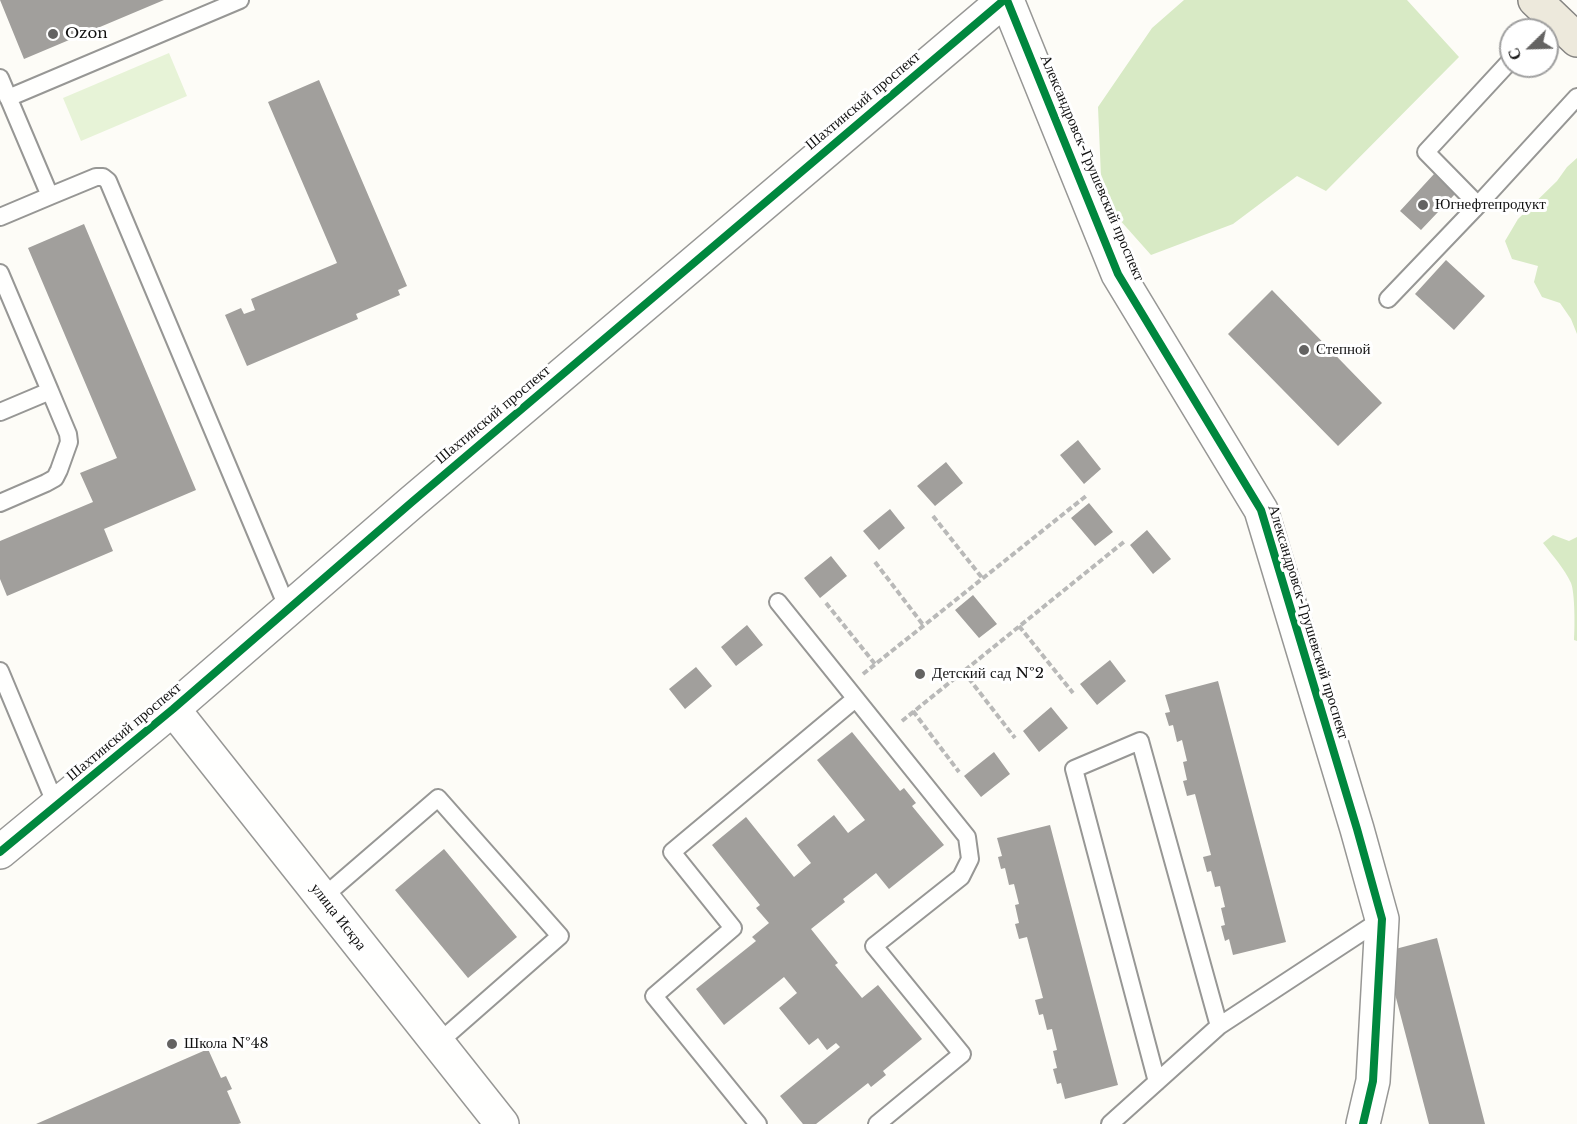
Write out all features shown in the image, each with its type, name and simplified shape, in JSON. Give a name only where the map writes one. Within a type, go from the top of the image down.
[{"type":"main road","points":[[1541,15],[1577,40]]},
{"type":"street","name":"Шахтинский проспект","points":[[0,852],[173,709],[439,478],[1005,0]]},
{"type":"street","name":"Александровск-Грушевский проспект","points":[[1005,0],[1118,273],[1261,510],[1382,918],[1373,1081],[1363,1124]]},
{"type":"street","name":"улица Искра","points":[[173,709],[502,1124]]},
{"type":"lane","points":[[8,98],[240,0]]},
{"type":"lane","points":[[1478,204],[1426,152],[1499,73]]},
{"type":"lane","points":[[0,78],[50,196]]},
{"type":"lane","points":[[1388,299],[1577,97]]},
{"type":"lane","points":[[0,217],[96,177],[103,177],[108,182],[288,609]]},
{"type":"lane","points":[[0,273],[68,434],[69,442],[55,478],[0,503]]},
{"type":"lane","points":[[0,412],[50,391]]},
{"type":"lane","points":[[778,602],[967,837],[970,859],[961,877],[874,946],[962,1054],[877,1124]]},
{"type":"lane","points":[[0,671],[57,805]]},
{"type":"lane","points":[[758,1124],[654,996],[734,928],[672,852],[851,694]]},
{"type":"lane","points":[[1157,1082],[1074,769],[1140,741],[1219,1026]]},
{"type":"lane","points":[[322,898],[438,798],[560,936],[438,1044]]},
{"type":"lane","points":[[1110,1124],[1219,1026],[1382,918]]},
{"type":"path","points":[[851,694],[875,664],[1086,496]]},
{"type":"path","points":[[933,516],[983,579]]},
{"type":"path","points":[[885,734],[1125,541]]},
{"type":"path","points":[[874,562],[924,626]]},
{"type":"path","points":[[826,603],[875,664]]},
{"type":"path","points":[[1019,626],[1073,693]]},
{"type":"path","points":[[963,671],[1015,738]]},
{"type":"path","points":[[913,711],[959,772]]},
{"type":"green space","points":[[1184,0],[1407,0],[1459,57],[1326,191],[1297,176],[1233,224],[1151,255],[1102,200],[1098,107],[1152,28]]},
{"type":"green space","points":[[169,53],[187,96],[81,141],[63,98]]},
{"type":"green space","points":[[1577,158],[1577,334],[1571,319],[1560,303],[1542,297],[1534,282],[1538,266],[1512,259],[1505,241],[1518,219]]},
{"type":"green space","points":[[1553,535],[1569,541],[1577,537],[1577,641],[1574,640],[1575,619],[1571,583],[1562,567],[1543,543]]},
{"type":"building","points":[[0,0],[164,0],[24,59]]},
{"type":"building","points":[[319,80],[407,286],[398,290],[400,295],[356,314],[358,319],[247,366],[225,315],[241,308],[244,314],[255,310],[251,299],[337,263],[268,102]]},
{"type":"building","points":[[1434,174],[1455,194],[1421,230],[1400,211]]},
{"type":"building","points":[[84,224],[196,490],[104,529],[113,551],[7,596],[0,579],[0,541],[93,502],[80,473],[117,458],[28,248]]},
{"type":"building","points":[[1446,260],[1485,296],[1454,330],[1415,294]]},
{"type":"building","points":[[1272,290],[1382,403],[1338,446],[1228,334]]},
{"type":"building","points":[[1078,440],[1101,469],[1084,484],[1060,455]]},
{"type":"building","points":[[946,462],[963,483],[935,506],[917,486]]},
{"type":"building","points":[[1089,503],[1113,532],[1095,546],[1071,518]]},
{"type":"building","points":[[890,509],[905,528],[879,550],[863,531]]},
{"type":"building","points":[[1147,530],[1171,559],[1153,574],[1130,545]]},
{"type":"building","points":[[831,556],[847,576],[820,598],[804,578]]},
{"type":"building","points":[[973,595],[997,624],[979,638],[955,610]]},
{"type":"building","points":[[747,625],[763,645],[736,666],[721,647]]},
{"type":"building","points":[[1110,660],[1126,681],[1097,705],[1080,684]]},
{"type":"building","points":[[696,667],[712,686],[685,709],[669,689]]},
{"type":"building","points":[[1218,681],[1286,942],[1233,955],[1229,939],[1225,941],[1221,926],[1225,925],[1221,908],[1225,907],[1220,886],[1215,887],[1211,871],[1207,872],[1203,857],[1211,855],[1195,794],[1187,796],[1183,781],[1187,780],[1183,762],[1187,761],[1182,740],[1177,742],[1173,725],[1169,726],[1165,713],[1170,712],[1165,695]]},
{"type":"building","points":[[1051,707],[1068,728],[1039,752],[1023,731]]},
{"type":"building","points":[[852,732],[900,791],[904,788],[916,803],[912,806],[944,845],[889,889],[876,873],[843,899],[845,902],[811,929],[838,963],[835,965],[862,998],[878,985],[922,1039],[883,1071],[886,1075],[871,1087],[868,1083],[816,1124],[803,1124],[780,1096],[840,1047],[836,1043],[827,1050],[818,1038],[809,1045],[779,1008],[797,993],[784,977],[724,1025],[696,989],[756,941],[752,937],[769,923],[756,908],[760,905],[712,845],[746,817],[794,877],[811,863],[797,845],[834,815],[848,833],[865,820],[817,760]]},
{"type":"building","points":[[994,752],[1010,774],[981,797],[964,776]]},
{"type":"building","points":[[1050,825],[1118,1085],[1065,1099],[1061,1083],[1057,1084],[1053,1069],[1057,1068],[1053,1051],[1057,1050],[1052,1029],[1047,1030],[1043,1014],[1039,1015],[1035,1000],[1043,998],[1027,937],[1019,939],[1015,924],[1019,923],[1015,905],[1019,904],[1014,884],[1009,885],[1005,868],[1001,869],[998,857],[1002,856],[997,838]]},
{"type":"building","points":[[444,849],[517,937],[468,978],[395,890]]},
{"type":"building","points":[[1437,938],[1485,1124],[1429,1124],[1384,952]]},
{"type":"building","points":[[208,1049],[221,1078],[226,1076],[232,1089],[227,1091],[241,1123],[36,1124]]},
{"type":"cycle path","points":[[0,852],[173,709],[412,502],[1004,0]]},
{"type":"cycle path","points":[[1007,0],[1118,274],[1261,510],[1382,919],[1373,1081],[1363,1124]]},
{"type":"place","name":"Ozon","points":[[53,34]]},
{"type":"place","name":"Югнефтепродукт","points":[[1423,205]]},
{"type":"place","name":"Степной","points":[[1304,350]]},
{"type":"place","name":"Детский сад №2","points":[[920,674]]},
{"type":"place","name":"Школа №48","points":[[172,1044]]}]
